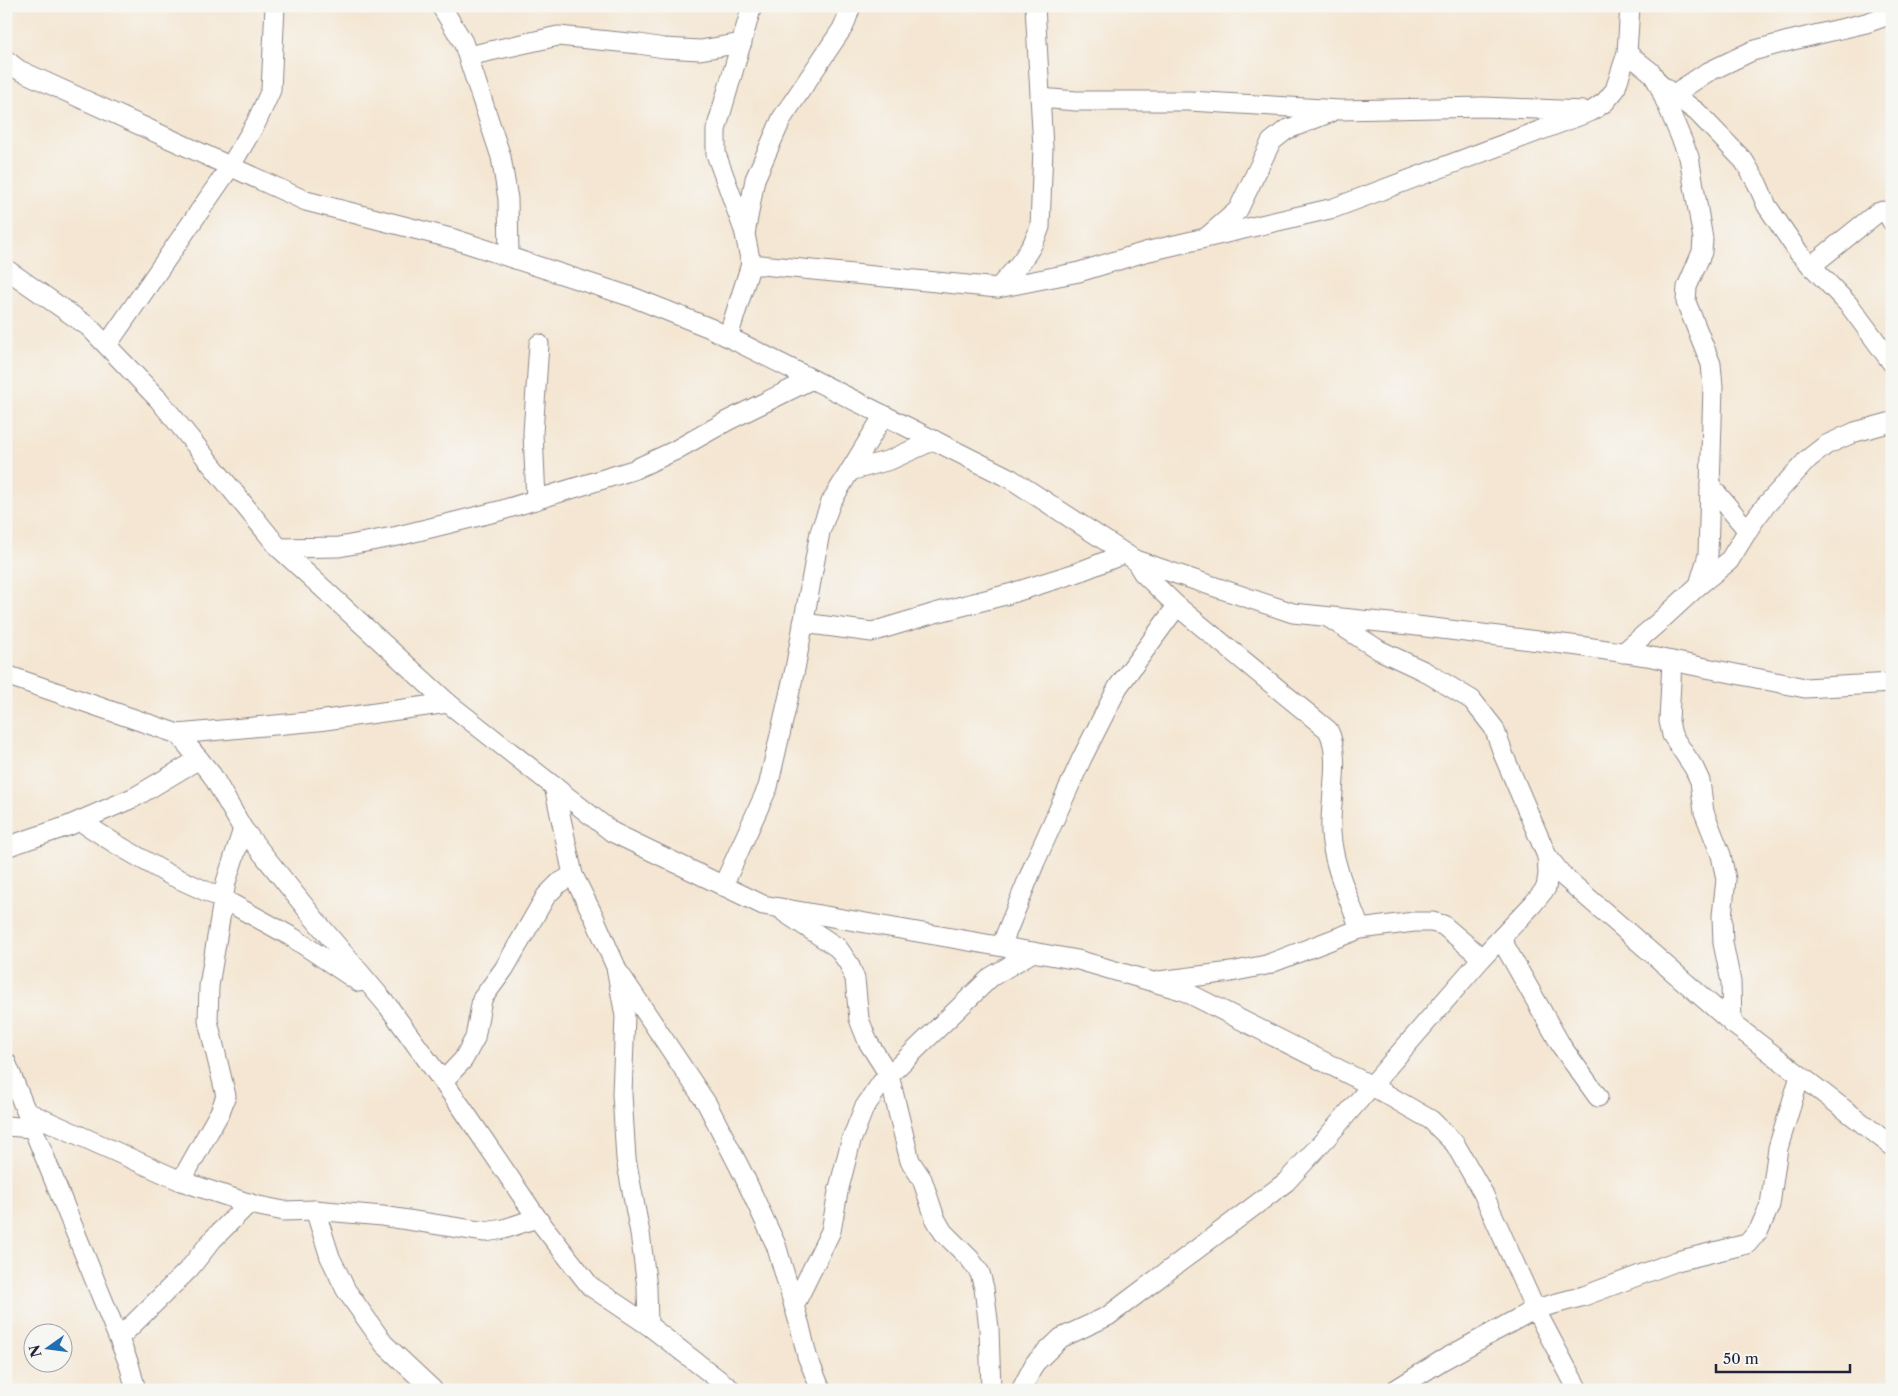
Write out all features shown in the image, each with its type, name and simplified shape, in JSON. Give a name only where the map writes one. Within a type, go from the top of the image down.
[{"type":"street","points":[[107,345],[230,166],[256,124],[271,90],[275,6]]},
{"type":"street","points":[[441,6],[463,42],[502,157],[508,199],[509,257]]},
{"type":"street","points":[[728,337],[752,264],[745,234],[716,154],[716,130],[752,6]]},
{"type":"street","points":[[745,234],[755,179],[782,118],[844,26],[851,6]]},
{"type":"street","points":[[998,288],[1022,260],[1036,239],[1040,228],[1043,148],[1035,6]]},
{"type":"street","points":[[752,264],[998,288],[1079,272],[1145,252],[1334,208],[1592,111],[1605,102],[1615,90],[1627,53],[1630,6]]},
{"type":"street","points":[[1665,92],[1752,51],[1866,24],[1892,14]]},
{"type":"street","points":[[468,56],[558,36],[664,48],[700,50],[742,43]]},
{"type":"street","points":[[1627,53],[1651,72],[1665,92],[1689,157],[1703,239],[1702,252],[1687,286],[1686,302],[1711,364],[1713,415],[1708,555],[1698,585]]},
{"type":"street","points":[[6,60],[19,70],[306,201],[454,239],[635,298],[710,328],[1011,479],[1130,557],[1293,613],[1409,624],[1623,653],[1805,688],[1892,683]]},
{"type":"street","points":[[1665,92],[1697,112],[1744,161],[1757,183],[1767,206],[1798,253],[1850,306],[1892,363]]},
{"type":"street","points":[[1040,98],[1076,101],[1189,101],[1340,110],[1484,107],[1592,111]]},
{"type":"street","points":[[1206,238],[1238,210],[1271,142],[1286,130],[1311,119],[1340,110]]},
{"type":"street","points":[[1811,266],[1877,213],[1883,211],[1887,213],[1892,222]]},
{"type":"street","points":[[6,269],[90,326],[159,400],[279,548],[448,703],[612,832],[763,905],[1078,960],[1184,991],[1372,1086],[1431,1120],[1454,1144],[1483,1193],[1535,1309],[1578,1390]]},
{"type":"street","points":[[536,500],[534,433],[539,344]]},
{"type":"street","points":[[279,548],[339,547],[398,536],[499,511],[633,470],[674,451],[727,421],[812,379]]},
{"type":"street","points":[[723,886],[768,788],[795,669],[820,532],[831,502],[884,415]]},
{"type":"street","points":[[1623,653],[1674,609],[1698,585],[1729,561],[1765,506],[1808,460],[1826,444],[1855,432],[1892,422]]},
{"type":"street","points":[[850,471],[890,460],[934,440]]},
{"type":"street","points":[[1710,485],[1748,531]]},
{"type":"street","points":[[1130,557],[1143,573],[1177,606],[1328,730],[1334,747],[1331,835],[1338,871],[1360,929]]},
{"type":"street","points":[[803,623],[872,632],[935,612],[1009,594],[1130,557]]},
{"type":"street","points":[[1000,946],[1035,862],[1086,749],[1118,687],[1177,606]]},
{"type":"street","points":[[1326,616],[1379,650],[1424,671],[1472,700],[1494,728],[1547,856],[1563,876],[1732,1023],[1892,1146]]},
{"type":"street","points":[[1672,661],[1669,720],[1672,735],[1694,768],[1700,781],[1704,812],[1721,855],[1726,878],[1722,916],[1723,943],[1731,982],[1732,1023]]},
{"type":"street","points":[[6,675],[178,734],[318,721],[448,703]]},
{"type":"street","points":[[178,734],[212,775],[243,829],[377,993],[442,1081],[537,1218],[590,1286],[648,1325],[732,1390]]},
{"type":"street","points":[[6,848],[80,821],[135,797],[199,759]]},
{"type":"street","points":[[554,786],[573,875],[616,967],[707,1104],[744,1176],[776,1245],[807,1356],[821,1390]]},
{"type":"street","points":[[80,821],[168,874],[223,898],[292,937],[377,993]]},
{"type":"street","points":[[181,1181],[220,1112],[226,1096],[208,1021],[209,986],[226,882],[243,829]]},
{"type":"street","points":[[1021,1390],[1035,1363],[1061,1338],[1108,1316],[1286,1182],[1372,1086],[1482,958],[1546,888],[1548,874],[1547,856]]},
{"type":"street","points":[[442,1081],[463,1060],[475,1038],[482,999],[504,969],[546,896],[559,883],[573,875]]},
{"type":"street","points":[[777,908],[838,948],[849,964],[855,980],[859,1019],[868,1042],[889,1075],[910,1161],[922,1179],[935,1218],[943,1232],[970,1259],[982,1280],[989,1328],[991,1390]]},
{"type":"street","points":[[1153,982],[1231,972],[1266,965],[1360,929],[1414,922],[1443,925],[1482,958]]},
{"type":"street","points":[[1501,939],[1562,1047],[1598,1097]]},
{"type":"street","points":[[794,1306],[831,1231],[838,1192],[851,1141],[864,1108],[882,1082],[992,977],[1032,952]]},
{"type":"street","points":[[616,967],[625,1016],[622,1094],[626,1159],[640,1233],[647,1287],[648,1325]]},
{"type":"street","points":[[6,1062],[119,1338],[136,1390]]},
{"type":"street","points":[[1395,1390],[1441,1361],[1535,1309],[1584,1296],[1677,1262],[1734,1248],[1750,1241],[1759,1230],[1770,1205],[1778,1148],[1800,1076]]},
{"type":"street","points":[[6,1126],[30,1120],[181,1181],[249,1203],[284,1211],[314,1210],[382,1216],[485,1232],[504,1229],[537,1218]]},
{"type":"street","points":[[119,1338],[189,1269],[213,1239],[249,1203]]},
{"type":"street","points":[[314,1210],[330,1257],[346,1290],[384,1344],[433,1390]]}]
